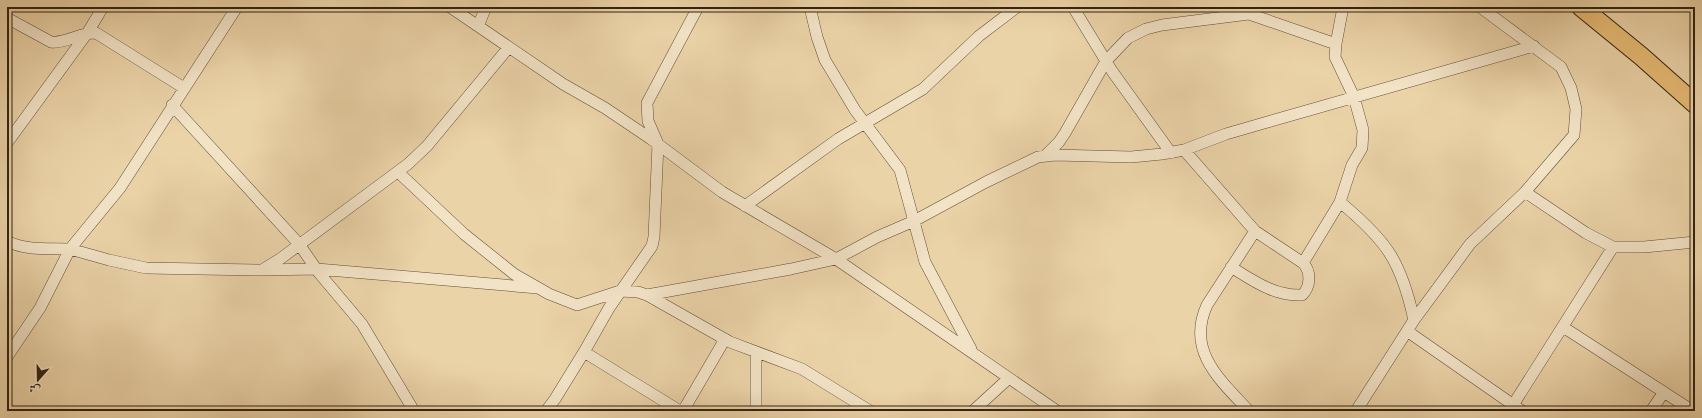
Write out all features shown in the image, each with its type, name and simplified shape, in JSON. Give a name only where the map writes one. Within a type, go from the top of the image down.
[{"type":"highway","points":[[1581,7],[1641,56],[1695,104]]},
{"type":"street","points":[[7,357],[40,308],[70,249],[120,188],[172,105],[237,7]]},
{"type":"street","points":[[450,7],[563,84],[605,108],[658,144],[722,192],[836,258],[1057,411]]},
{"type":"street","points":[[478,26],[486,7]]},
{"type":"street","points":[[546,411],[584,352],[620,291],[646,256],[654,237],[658,144],[648,121],[647,103],[698,7]]},
{"type":"street","points":[[810,7],[817,37],[825,60],[864,122],[900,170],[927,268],[972,352]]},
{"type":"street","points":[[745,206],[864,122],[923,89],[979,36],[1017,7]]},
{"type":"street","points":[[1073,7],[1106,61],[1171,153]]},
{"type":"street","points":[[1303,263],[1340,202],[1352,166],[1362,148],[1363,130],[1354,98],[1335,57],[1343,7]]},
{"type":"street","points":[[1356,411],[1414,320],[1470,244],[1524,192],[1574,135],[1576,109],[1571,88],[1561,67],[1480,7]]},
{"type":"street","points":[[7,143],[88,32],[102,8]]},
{"type":"street","points":[[1045,156],[1059,142],[1106,61],[1128,38],[1146,30],[1162,25],[1246,11],[1336,44]]},
{"type":"street","points":[[7,18],[51,42],[58,42],[88,32],[96,33],[184,88]]},
{"type":"street","points":[[261,270],[280,259],[298,244],[398,172],[427,146],[509,46]]},
{"type":"street","points":[[647,295],[791,269],[836,258],[877,237],[914,221],[986,182],[1032,160],[1045,156],[1131,157],[1171,153],[1184,150],[1226,134],[1534,46]]},
{"type":"street","points":[[172,105],[298,244],[317,270],[366,330],[399,390],[414,411]]},
{"type":"street","points":[[1184,150],[1255,231],[1303,263],[1309,269],[1310,275],[1306,292],[1302,295],[1272,291],[1231,268]]},
{"type":"street","points":[[398,172],[464,234],[514,274],[555,297],[577,305],[620,291],[638,292],[647,295],[725,339],[802,369],[870,411]]},
{"type":"street","points":[[1524,192],[1586,233],[1614,247],[1695,242]]},
{"type":"street","points":[[1340,202],[1385,245],[1398,266],[1403,278],[1414,320]]},
{"type":"street","points":[[1249,411],[1215,375],[1204,351],[1200,336],[1201,318],[1206,304],[1255,231]]},
{"type":"street","points":[[7,241],[12,244],[31,247],[70,249],[109,260],[146,268],[317,270],[538,288]]},
{"type":"street","points":[[1407,331],[1517,408],[1563,327],[1614,247]]},
{"type":"street","points":[[1563,327],[1693,411]]},
{"type":"street","points":[[584,352],[682,411],[725,339]]},
{"type":"street","points":[[756,352],[756,411]]},
{"type":"street","points":[[973,411],[1008,378]]},
{"type":"street","points":[[1652,411],[1664,392]]}]
